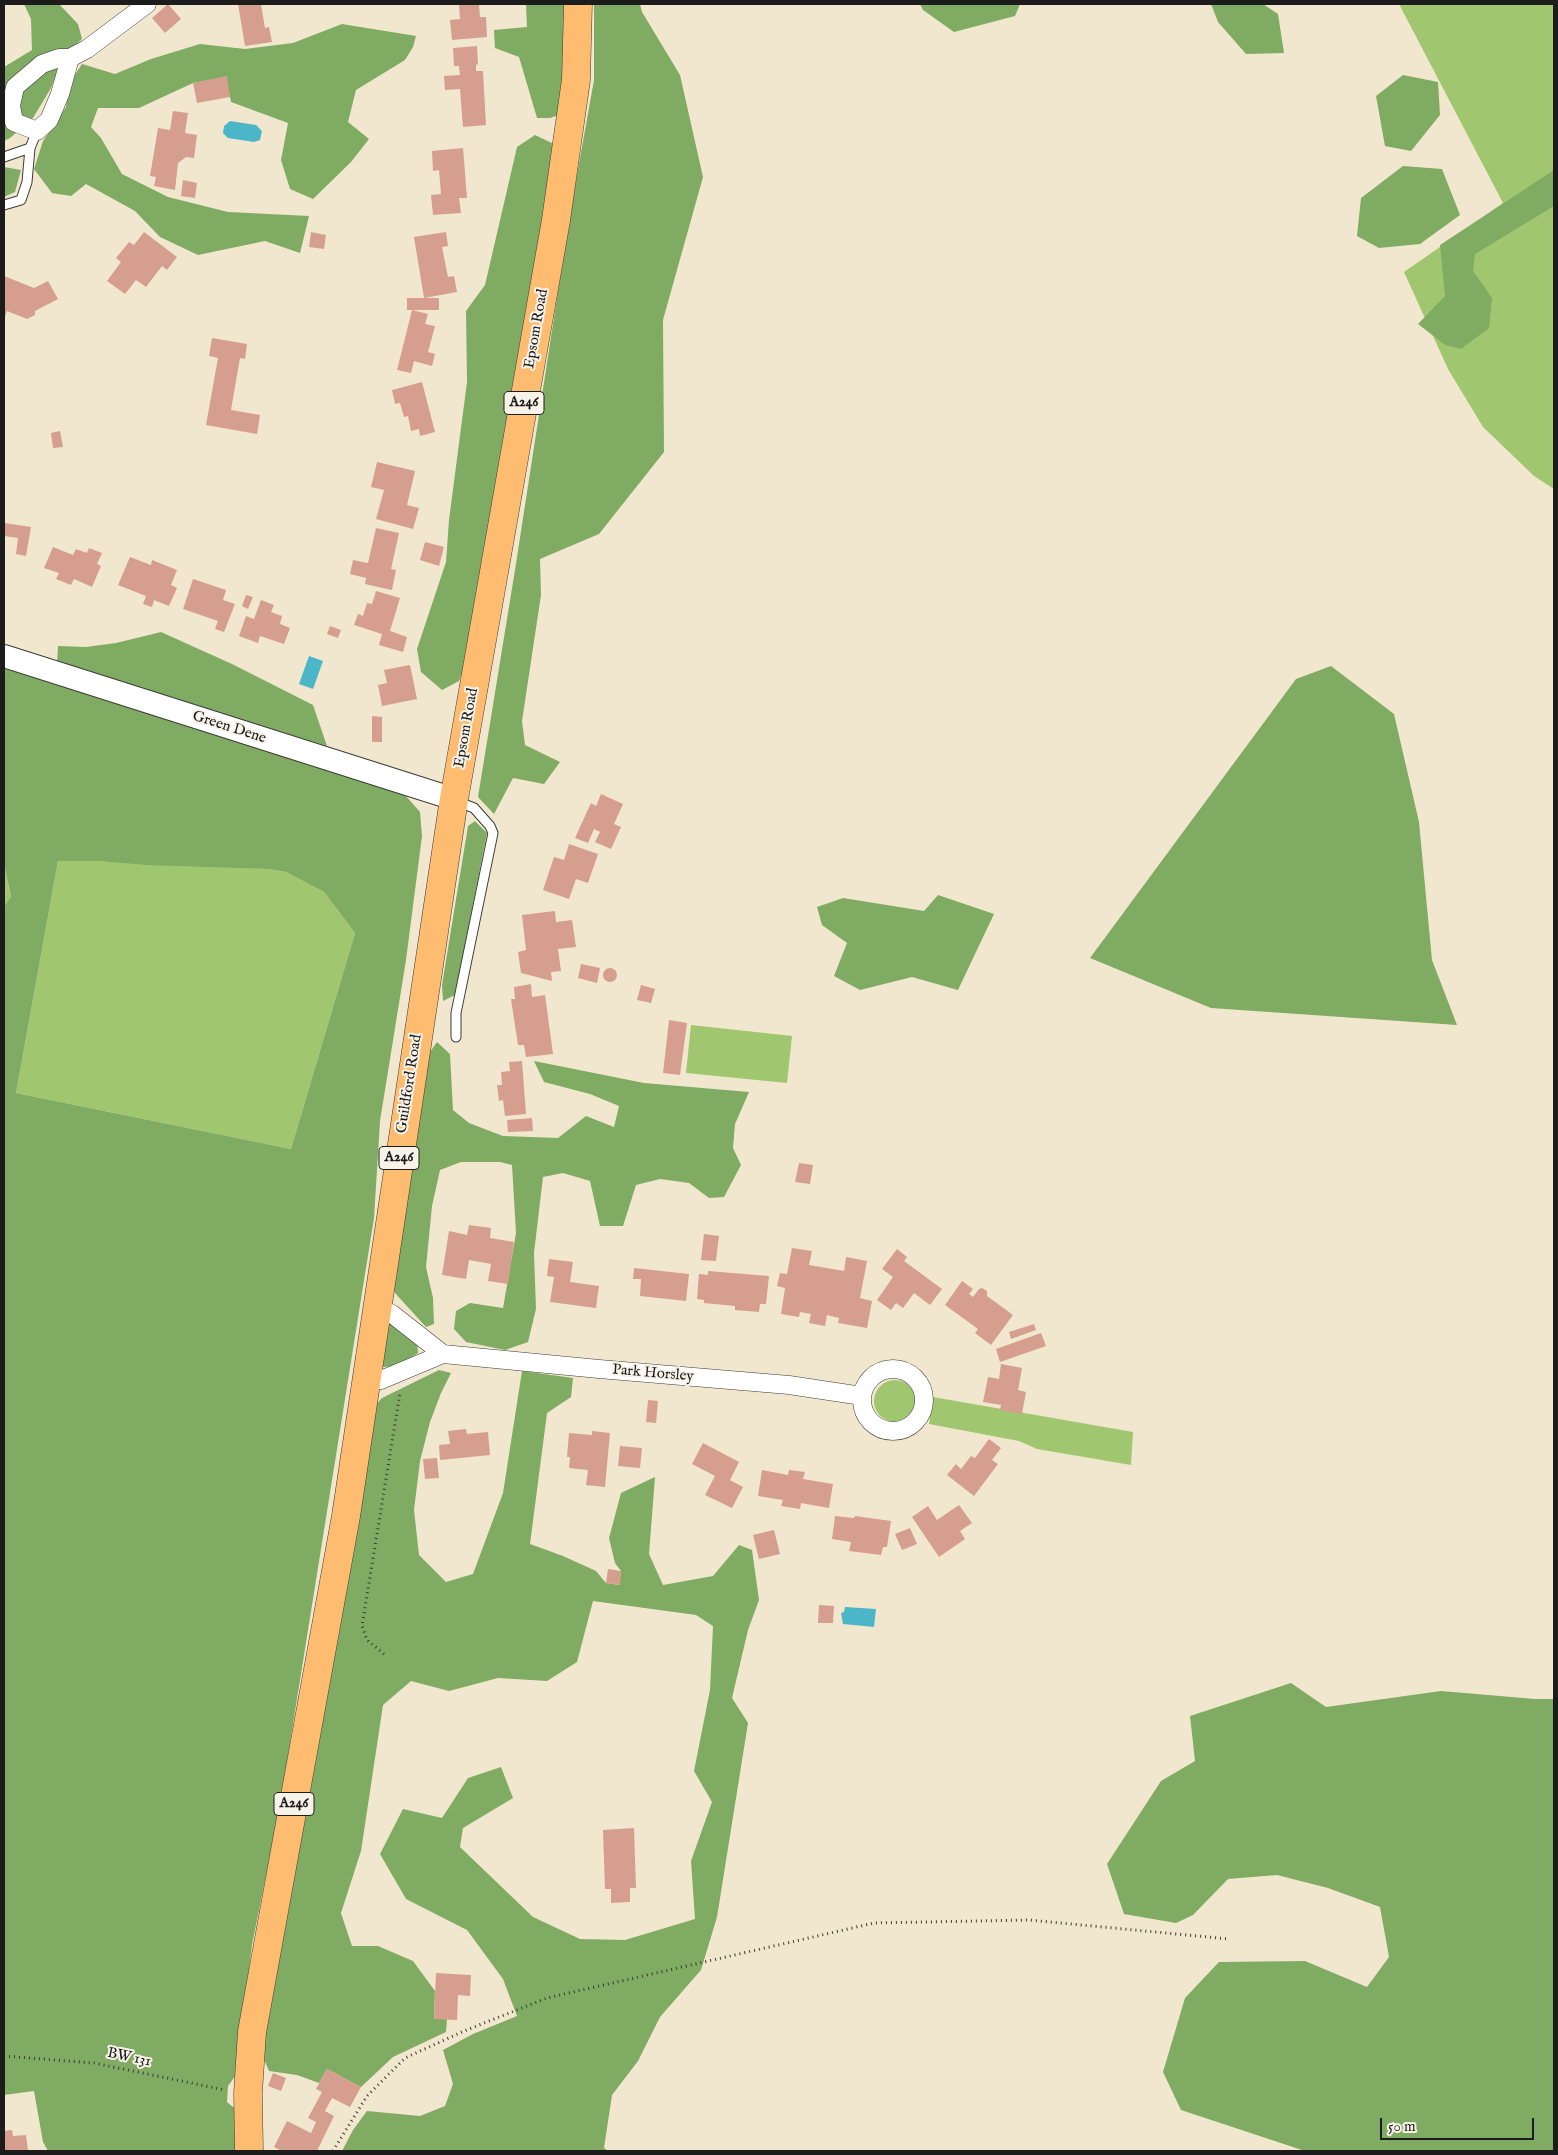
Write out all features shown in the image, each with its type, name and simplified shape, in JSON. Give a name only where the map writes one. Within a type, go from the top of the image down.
[{"type":"main road","name":"Epsom Road","points":[[454,800],[556,220],[576,80],[578,4]]},
{"type":"main road","name":"Guildford Road","points":[[248,2093],[252,2032],[346,1516],[454,800]]},
{"type":"main road","name":"A246","points":[[248,2093],[249,2151]]},
{"type":"street","points":[[70,58],[60,94],[49,120],[37,131],[14,122],[11,106],[15,87],[42,64],[58,58],[70,58],[88,50],[147,4]]},
{"type":"street","name":"Green Dene","points":[[4,656],[454,800]]},
{"type":"street","points":[[377,1307],[392,1314],[443,1354]]},
{"type":"street","name":"Park Horsley","points":[[365,1381],[381,1380],[443,1354],[598,1369],[789,1384],[862,1396]]},
{"type":"lane","points":[[4,205],[21,200],[27,182],[30,148],[37,131]]},
{"type":"lane","points":[[4,157],[30,148]]},
{"type":"lane","points":[[454,800],[474,808],[490,826],[493,833],[456,1013],[456,1037]]},
{"type":"path","points":[[384,1654],[367,1640],[362,1626],[404,1370]]},
{"type":"path","points":[[333,2151],[367,2096],[405,2058],[464,2031],[547,1998],[874,1923],[1029,1920],[1228,1939]]},
{"type":"path","name":"BW 131","points":[[4,2056],[94,2062],[248,2093]]},
{"type":"green space","points":[[24,4],[59,4],[78,24],[82,39],[70,50],[60,53],[58,70],[51,88],[33,118],[4,141],[4,67],[32,50],[31,19]]},
{"type":"green space","points":[[526,4],[572,4],[562,114],[550,118],[537,118],[519,57],[495,48],[494,30],[527,27]]},
{"type":"green space","points":[[594,4],[640,4],[642,12],[680,75],[703,177],[663,320],[664,452],[599,534],[540,559],[541,595],[522,721],[525,745],[560,762],[544,784],[513,778],[494,814],[478,797],[570,214],[594,80]]},
{"type":"green space","points":[[920,4],[1020,4],[1015,16],[954,32],[923,10]]},
{"type":"green space","points":[[1211,4],[1263,4],[1278,14],[1284,53],[1246,54],[1218,22]]},
{"type":"green space","points":[[1399,4],[1554,4],[1554,489],[1534,476],[1483,427],[1448,369],[1404,272],[1503,203]]},
{"type":"green space","points":[[342,24],[416,36],[413,47],[405,60],[356,90],[348,122],[369,139],[351,162],[313,199],[290,189],[281,160],[288,123],[231,102],[226,77],[193,83],[139,108],[98,108],[91,127],[101,138],[122,174],[168,197],[228,212],[309,216],[300,253],[265,241],[198,255],[160,237],[135,211],[86,184],[71,196],[52,193],[34,169],[43,141],[66,107],[69,84],[82,64],[115,74],[151,59],[200,44],[245,49],[293,43]]},
{"type":"green space","points":[[1403,75],[1438,82],[1440,115],[1411,151],[1385,146],[1376,96]]},
{"type":"green space","points":[[535,135],[556,145],[472,646],[459,681],[442,690],[421,672],[417,649],[446,562],[449,520],[467,382],[466,311],[485,285],[517,147]]},
{"type":"green space","points":[[1403,166],[1442,169],[1460,215],[1420,244],[1379,248],[1357,236],[1361,198]]},
{"type":"green space","points":[[4,167],[21,170],[15,192],[4,197]]},
{"type":"green space","points":[[1554,170],[1554,206],[1475,254],[1473,271],[1492,298],[1489,328],[1461,349],[1445,345],[1418,324],[1445,296],[1440,245]]},
{"type":"green space","points":[[161,632],[232,664],[313,705],[327,746],[57,663],[58,646],[86,647],[116,643]]},
{"type":"green space","points":[[4,664],[405,795],[420,812],[422,836],[406,960],[380,1121],[374,1218],[280,1805],[252,1945],[236,2075],[228,2086],[227,2102],[239,2112],[240,2151],[48,2151],[43,2142],[34,2091],[4,2095],[4,907],[11,897],[4,864]],"holes":[[[58,861],[98,861],[147,865],[269,869],[286,872],[324,892],[355,933],[291,1149],[16,1093]]]},
{"type":"green space","points":[[1331,666],[1394,714],[1419,822],[1432,960],[1457,1025],[1211,1008],[1090,958],[1296,679]]},
{"type":"green space","points":[[475,821],[487,833],[455,995],[443,1001],[442,985],[468,826]]},
{"type":"green space","points":[[58,861],[98,861],[269,869],[286,872],[324,892],[355,933],[291,1149],[16,1093]]},
{"type":"green space","points":[[4,864],[11,898],[4,907]]},
{"type":"green space","points":[[938,895],[994,914],[958,990],[912,977],[860,990],[834,976],[847,943],[822,925],[817,907],[843,898],[924,911]]},
{"type":"green space","points":[[691,1025],[792,1036],[787,1083],[686,1073]]},
{"type":"green space","points":[[437,1042],[450,1054],[453,1110],[469,1123],[503,1136],[558,1138],[586,1116],[614,1127],[619,1106],[590,1094],[544,1082],[534,1061],[644,1083],[749,1092],[735,1124],[733,1148],[741,1165],[724,1197],[709,1198],[689,1183],[660,1179],[636,1185],[623,1226],[600,1226],[590,1181],[563,1173],[543,1177],[534,1253],[536,1309],[528,1342],[505,1350],[466,1342],[454,1329],[456,1311],[470,1303],[503,1308],[516,1233],[512,1165],[500,1162],[461,1162],[440,1170],[432,1206],[426,1267],[433,1298],[434,1324],[426,1327],[395,1293],[390,1276],[415,1118],[430,1052]]},
{"type":"green space","points":[[392,1323],[417,1340],[418,1353],[397,1366],[384,1367],[376,1362],[383,1324]]},
{"type":"green space","points":[[439,1370],[451,1373],[430,1422],[420,1461],[414,1510],[419,1555],[446,1582],[473,1574],[503,1493],[522,1371],[573,1378],[571,1397],[547,1413],[530,1544],[596,1571],[606,1583],[619,1585],[621,1571],[615,1563],[609,1538],[621,1493],[655,1477],[649,1554],[663,1585],[713,1576],[739,1545],[752,1550],[759,1600],[748,1630],[732,1698],[748,1723],[717,1917],[701,1970],[660,2017],[638,2061],[612,2095],[604,2148],[608,2151],[342,2151],[353,2130],[367,2111],[420,2116],[445,2106],[453,2084],[443,2050],[473,2034],[517,2016],[503,1979],[467,1930],[406,1899],[380,1854],[403,1809],[442,1818],[468,1778],[501,1767],[513,1798],[463,1828],[460,1847],[533,1917],[580,1939],[625,1940],[695,1919],[691,1861],[712,1802],[694,1771],[710,1690],[713,1626],[696,1615],[593,1601],[577,1662],[547,1681],[498,1678],[449,1691],[411,1681],[383,1705],[361,1851],[341,1913],[352,1946],[378,1946],[413,1961],[435,1991],[434,2018],[447,2019],[446,2032],[393,2057],[361,2087],[327,2069],[319,2083],[297,2075],[269,2071],[260,2050],[370,1411],[382,1398]]},
{"type":"green space","points":[[899,1380],[907,1383],[913,1389],[916,1401],[913,1413],[907,1419],[891,1422],[883,1419],[877,1413],[874,1397],[877,1389],[883,1383]]},
{"type":"green space","points":[[933,1397],[1133,1432],[1131,1465],[1037,1449],[1019,1441],[929,1424]]},
{"type":"green space","points":[[1291,1683],[1326,1707],[1441,1691],[1554,1699],[1554,2151],[1305,2151],[1181,2110],[1163,2072],[1185,1998],[1219,1962],[1305,1961],[1367,1987],[1389,1957],[1380,1907],[1328,1888],[1277,1875],[1228,1879],[1193,1915],[1176,1923],[1124,1914],[1107,1864],[1161,1781],[1195,1761],[1190,1716]]},
{"type":"water","points":[[230,121],[256,125],[262,131],[260,140],[254,142],[228,138],[223,133],[224,126]]},
{"type":"water","points":[[309,656],[323,661],[313,689],[299,684]]},
{"type":"water","points":[[845,1607],[876,1609],[874,1627],[843,1624],[841,1613],[844,1612]]},
{"type":"building","points":[[168,4],[181,19],[165,33],[152,18]]},
{"type":"building","points":[[238,4],[261,4],[265,28],[269,27],[272,42],[245,46]]},
{"type":"building","points":[[459,4],[479,4],[480,17],[486,17],[487,37],[452,40],[450,20],[460,19]]},
{"type":"building","points":[[477,46],[478,64],[476,65],[476,71],[483,71],[486,125],[463,127],[460,89],[445,90],[444,76],[460,75],[459,66],[454,66],[453,48]]},
{"type":"building","points":[[227,76],[230,97],[197,103],[193,83]]},
{"type":"building","points":[[173,111],[188,113],[185,133],[197,135],[194,158],[186,157],[178,163],[175,190],[154,186],[156,177],[150,176],[158,128],[170,130]]},
{"type":"building","points":[[463,148],[467,198],[459,198],[461,213],[433,215],[431,195],[441,194],[439,170],[433,171],[432,151]]},
{"type":"building","points":[[183,180],[197,183],[195,198],[181,196]]},
{"type":"building","points":[[144,232],[177,257],[167,270],[162,266],[146,287],[136,280],[125,294],[107,281],[121,262],[116,258],[129,242],[134,245]]},
{"type":"building","points":[[311,232],[326,235],[324,249],[309,247]]},
{"type":"building","points":[[446,232],[448,246],[442,247],[448,277],[454,276],[457,292],[424,298],[414,237]]},
{"type":"building","points":[[4,276],[34,288],[48,281],[58,299],[35,311],[35,315],[27,319],[7,311],[4,319]]},
{"type":"building","points":[[407,298],[439,298],[439,310],[407,310]]},
{"type":"building","points":[[412,310],[428,314],[425,324],[435,326],[428,352],[435,354],[432,366],[414,361],[411,373],[397,370]]},
{"type":"building","points":[[212,338],[247,344],[245,359],[240,358],[231,410],[260,415],[257,434],[206,425],[218,358],[209,356]]},
{"type":"building","points":[[422,382],[435,432],[420,436],[419,429],[411,431],[408,416],[404,417],[400,403],[395,404],[392,390]]},
{"type":"building","points":[[60,431],[63,447],[53,448],[51,433]]},
{"type":"building","points":[[377,462],[415,471],[407,505],[419,508],[413,529],[376,519],[384,490],[371,487]]},
{"type":"building","points":[[4,523],[31,527],[26,556],[16,554],[18,538],[4,536]]},
{"type":"building","points":[[376,528],[399,533],[391,569],[396,570],[392,590],[365,584],[366,578],[350,574],[353,560],[368,563]]},
{"type":"building","points":[[425,542],[444,547],[439,566],[420,560]]},
{"type":"building","points":[[53,547],[73,555],[76,549],[87,553],[89,548],[102,553],[97,564],[101,566],[92,587],[74,579],[71,585],[56,579],[59,573],[44,568]]},
{"type":"building","points":[[130,557],[151,565],[152,560],[177,570],[171,585],[177,588],[169,606],[154,600],[152,607],[143,604],[146,596],[118,585]]},
{"type":"building","points":[[193,579],[226,590],[223,600],[235,604],[224,632],[215,629],[218,621],[183,609]]},
{"type":"building","points":[[376,591],[400,598],[390,631],[407,637],[403,652],[379,645],[382,634],[354,625],[358,614],[363,616],[367,603],[372,604]]},
{"type":"building","points":[[246,595],[253,597],[248,609],[242,606]]},
{"type":"building","points":[[261,600],[274,605],[271,612],[282,616],[280,624],[290,628],[284,644],[260,636],[258,643],[239,636],[246,616],[254,619]]},
{"type":"building","points":[[330,626],[341,630],[338,638],[327,634]]},
{"type":"building","points":[[410,665],[417,699],[382,706],[378,685],[387,683],[384,670]]},
{"type":"building","points":[[372,716],[382,717],[382,742],[372,742]]},
{"type":"building","points":[[601,794],[623,804],[614,824],[621,827],[611,849],[595,842],[600,832],[594,829],[588,843],[575,838],[591,803],[596,806]]},
{"type":"building","points":[[569,844],[598,854],[588,883],[576,879],[569,899],[543,890],[554,857],[564,860]]},
{"type":"building","points":[[555,911],[556,922],[572,920],[576,947],[558,949],[561,971],[551,972],[552,981],[521,973],[518,952],[526,950],[522,915]]},
{"type":"building","points":[[581,964],[600,968],[597,983],[578,978]]},
{"type":"building","points":[[610,968],[615,970],[617,975],[615,980],[610,982],[605,980],[603,975],[605,970]]},
{"type":"building","points":[[531,984],[532,997],[545,995],[553,1054],[526,1057],[524,1045],[518,1045],[511,999],[515,999],[514,987]]},
{"type":"building","points":[[641,985],[655,989],[651,1003],[637,1000]]},
{"type":"building","points":[[669,1020],[687,1023],[680,1075],[663,1073]]},
{"type":"building","points":[[522,1061],[526,1114],[505,1116],[503,1100],[499,1101],[497,1085],[502,1085],[501,1072],[510,1071],[509,1062]]},
{"type":"building","points":[[532,1118],[533,1131],[508,1132],[507,1120]]},
{"type":"building","points":[[799,1163],[813,1165],[810,1184],[795,1182]]},
{"type":"building","points":[[469,1225],[491,1228],[490,1238],[514,1242],[508,1284],[488,1281],[491,1264],[469,1260],[466,1279],[442,1275],[449,1231],[467,1235]]},
{"type":"building","points":[[704,1234],[719,1236],[716,1261],[701,1260]]},
{"type":"building","points":[[792,1248],[812,1251],[809,1265],[844,1271],[846,1257],[867,1261],[860,1298],[872,1301],[867,1328],[838,1323],[839,1318],[827,1315],[825,1326],[809,1323],[811,1314],[800,1312],[799,1317],[781,1314],[785,1288],[777,1286],[780,1273],[787,1274]]},
{"type":"building","points":[[897,1249],[907,1257],[904,1261],[942,1289],[930,1305],[914,1293],[903,1308],[896,1303],[891,1310],[877,1300],[893,1277],[882,1269]]},
{"type":"building","points":[[549,1259],[573,1262],[570,1282],[599,1286],[596,1308],[550,1302],[554,1277],[547,1276]]},
{"type":"building","points":[[634,1268],[689,1274],[686,1301],[640,1296],[641,1279],[633,1279]]},
{"type":"building","points":[[708,1271],[769,1276],[766,1304],[760,1304],[759,1312],[735,1310],[735,1306],[704,1303],[704,1300],[697,1299],[699,1274],[708,1275]]},
{"type":"building","points":[[962,1281],[973,1289],[969,1294],[973,1297],[982,1288],[987,1291],[987,1296],[1013,1315],[991,1345],[975,1333],[978,1329],[945,1305]]},
{"type":"building","points":[[1034,1324],[1036,1330],[1011,1339],[1009,1332]]},
{"type":"building","points":[[1041,1333],[1046,1346],[1000,1362],[996,1349]]},
{"type":"building","points":[[1001,1364],[1022,1368],[1018,1390],[1026,1392],[1022,1414],[1000,1410],[1001,1405],[983,1402],[988,1377],[999,1379]]},
{"type":"building","points":[[648,1400],[658,1401],[656,1423],[646,1422]]},
{"type":"building","points":[[466,1429],[467,1434],[488,1432],[490,1455],[440,1460],[439,1445],[450,1444],[448,1431]]},
{"type":"building","points":[[592,1431],[610,1433],[605,1487],[586,1485],[588,1470],[569,1468],[570,1457],[567,1457],[569,1433],[592,1435]]},
{"type":"building","points":[[989,1439],[1001,1448],[992,1460],[998,1464],[974,1496],[947,1475],[956,1464],[961,1469],[971,1456],[975,1458]]},
{"type":"building","points":[[703,1443],[739,1462],[730,1480],[743,1487],[732,1508],[705,1495],[715,1476],[692,1464]]},
{"type":"building","points":[[620,1446],[642,1448],[640,1468],[618,1466]]},
{"type":"building","points":[[437,1458],[439,1478],[425,1479],[423,1459]]},
{"type":"building","points":[[762,1470],[788,1475],[789,1470],[805,1472],[803,1479],[833,1484],[829,1508],[801,1503],[800,1509],[781,1506],[783,1500],[758,1496]]},
{"type":"building","points":[[959,1505],[972,1523],[960,1531],[965,1539],[939,1557],[912,1517],[928,1506],[937,1520]]},
{"type":"building","points":[[835,1516],[854,1518],[855,1516],[891,1521],[887,1547],[883,1547],[881,1555],[849,1551],[851,1542],[832,1539]]},
{"type":"building","points":[[910,1528],[917,1544],[902,1550],[895,1534]]},
{"type":"building","points":[[774,1530],[780,1554],[759,1559],[753,1535]]},
{"type":"building","points":[[608,1569],[621,1571],[620,1585],[606,1583]]},
{"type":"building","points":[[819,1605],[834,1606],[833,1623],[818,1623]]},
{"type":"building","points":[[634,1828],[636,1888],[630,1888],[630,1902],[611,1903],[611,1889],[605,1889],[603,1830]]},
{"type":"building","points":[[436,1973],[471,1975],[470,1996],[458,1995],[457,2020],[434,2019]]},
{"type":"building","points":[[327,2069],[361,2087],[350,2107],[332,2098],[325,2111],[334,2116],[317,2151],[282,2151],[274,2147],[287,2121],[311,2133],[316,2122],[308,2118],[322,2092],[316,2089]]},
{"type":"building","points":[[273,2073],[286,2078],[281,2091],[268,2086]]},
{"type":"building","points":[[12,2130],[13,2136],[26,2135],[28,2151],[4,2151],[4,2131]]}]
